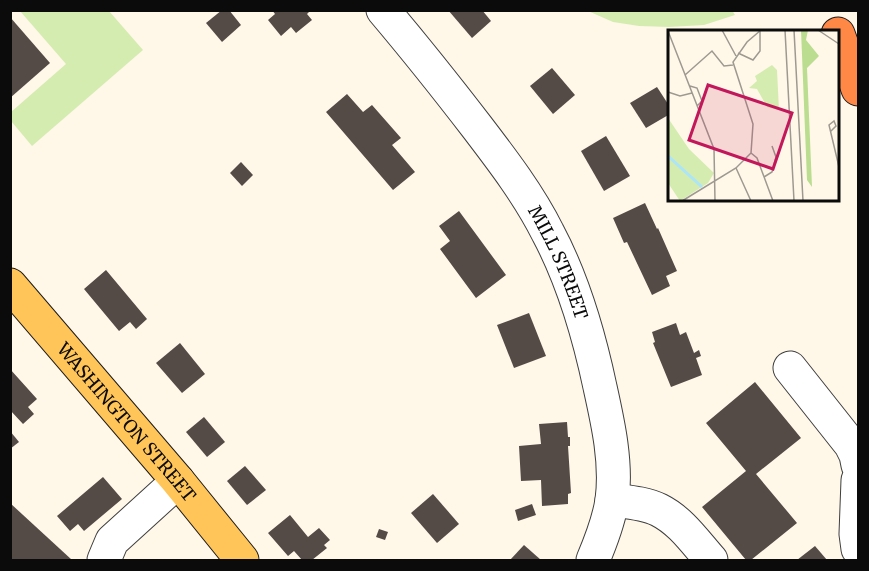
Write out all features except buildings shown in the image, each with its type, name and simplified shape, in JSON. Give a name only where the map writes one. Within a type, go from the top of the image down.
[{"type":"highway","points":[[829,10],[836,30]]},
{"type":"highway","points":[[839,38],[858,89]]},
{"type":"main road","name":"WASHINGTON STREET","points":[[10,285],[178,481],[242,561]]},
{"type":"street","name":"MILL STREET","points":[[383,10],[431,67],[497,153],[531,202],[568,276],[598,378],[613,464],[612,500],[593,561]]},
{"type":"street","points":[[790,368],[851,445],[858,465]]},
{"type":"street","points":[[858,480],[856,537],[858,549]]},
{"type":"street","points":[[104,561],[112,541],[178,481]]},
{"type":"street","points":[[612,500],[649,507],[669,516],[684,529],[711,561]]},
{"type":"green space","points":[[732,10],[735,15],[704,25],[669,27],[613,22],[588,11]]},
{"type":"green space","points":[[20,11],[109,11],[143,50],[32,146],[11,121],[11,112],[66,64]]}]
